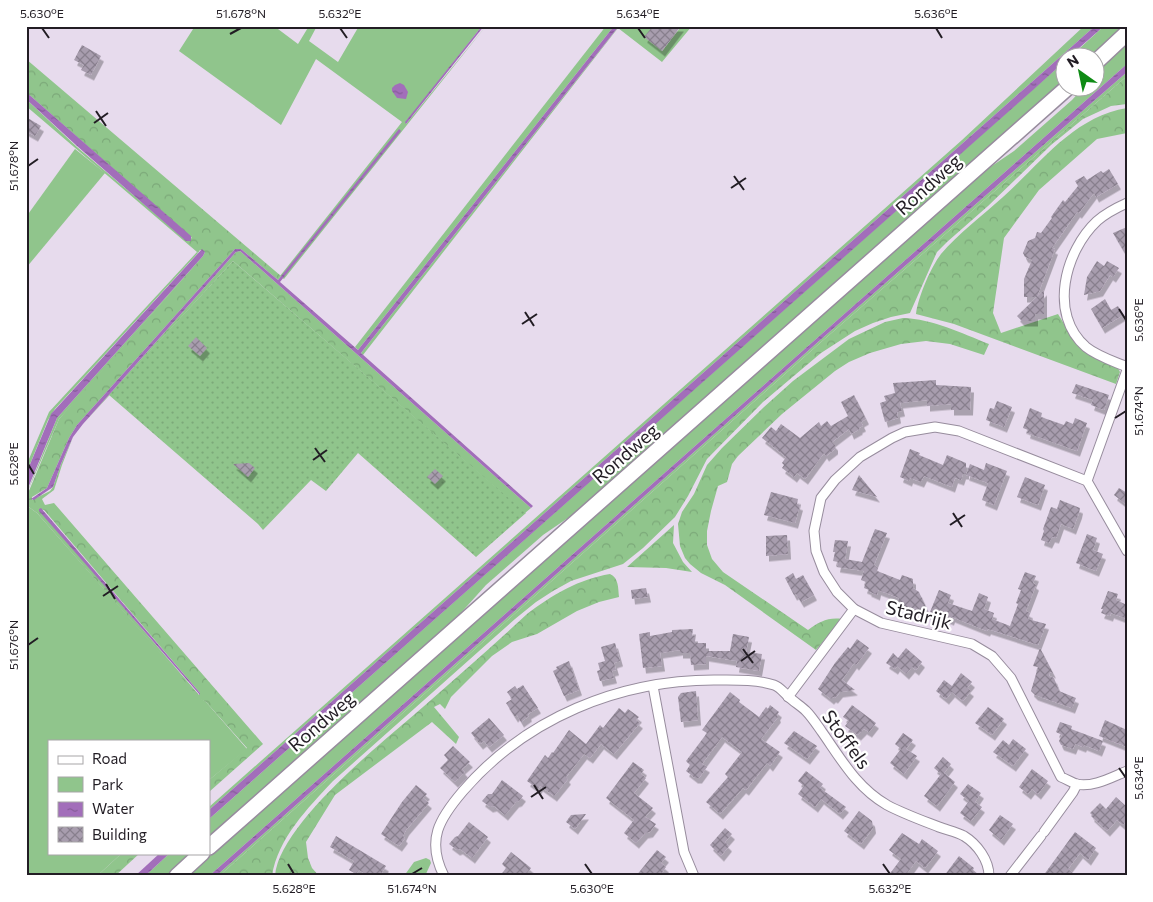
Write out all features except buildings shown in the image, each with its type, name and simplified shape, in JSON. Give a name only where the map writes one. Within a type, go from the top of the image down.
[{"type":"main road","points":[[1106,52],[1127,32]]},
{"type":"main road","name":"Rondweg","points":[[210,846],[1056,98]]},
{"type":"main road","points":[[177,876],[201,854]]},
{"type":"street","points":[[1127,203],[1113,209],[1096,222],[1083,238],[1066,277],[1063,296],[1066,318],[1085,346],[1098,355],[1127,368],[1087,482],[1127,551]]},
{"type":"street","name":"Stadrijk","points":[[1076,784],[1061,777],[1011,678],[992,656],[972,644],[881,623],[854,609],[838,592],[824,572],[816,551],[814,531],[821,498],[835,480],[860,457],[905,432],[935,427],[960,431],[1087,482]]},
{"type":"street","points":[[788,696],[854,609]]},
{"type":"street","name":"Stoffels","points":[[444,876],[435,851],[436,834],[441,821],[456,800],[490,763],[514,743],[538,727],[564,713],[611,695],[689,680],[749,680],[776,686],[807,712],[847,769],[864,788],[885,804],[908,816],[963,835],[975,844],[989,868],[989,876]]},
{"type":"street","points":[[653,686],[684,852],[694,876]]},
{"type":"street","points":[[1010,876],[1073,792],[1076,784],[1092,784],[1127,770]]},
{"type":"green space","points":[[195,26],[274,26],[298,44],[309,26],[317,26],[309,41],[338,62],[359,26],[482,26],[406,124],[486,26],[284,279],[280,276],[402,122],[316,59],[281,125],[179,51]]},
{"type":"green space","points":[[606,26],[614,26],[358,350],[355,347]]},
{"type":"green space","points":[[619,26],[653,26],[662,51],[680,28],[679,26],[692,26],[662,62],[618,28],[363,355],[361,353]]},
{"type":"green space","points":[[1084,26],[1095,26],[1070,48],[1060,48]]},
{"type":"green space","points":[[1104,26],[1126,26],[1101,48],[1080,48]]},
{"type":"green space","points":[[1127,43],[1127,64],[1106,83],[1106,64]]},
{"type":"green space","points":[[1056,52],[1056,61],[210,809],[210,806],[962,140]]},
{"type":"green space","points":[[26,59],[281,276],[278,280],[241,249],[235,249],[77,425],[69,438],[47,488],[32,497],[32,500],[50,491],[53,487],[73,437],[54,490],[42,499],[45,505],[54,503],[263,744],[210,791],[210,779],[247,748],[206,702],[200,699],[37,513],[26,505],[26,498],[59,419],[205,252],[200,250],[198,253],[26,106],[26,99],[77,147],[186,240],[192,238],[26,92]],"holes":[[[39,509],[44,510],[200,693],[199,695]]]},
{"type":"green space","points":[[1056,69],[1056,89],[584,507],[543,535],[486,585],[450,625],[210,837],[210,818]]},
{"type":"green space","points":[[1127,72],[1127,76],[1106,94],[1106,90]]},
{"type":"green space","points":[[1127,76],[1127,104],[1111,106],[1083,119],[1051,145],[937,252],[910,313],[891,317],[855,331],[821,353],[763,402],[707,459],[675,517],[643,548],[623,564],[571,581],[536,602],[333,781],[304,813],[287,836],[275,862],[272,876],[219,876],[820,343],[1102,98],[1106,98],[1106,94]]},
{"type":"green space","points":[[1074,98],[1089,98],[209,876],[186,876],[974,178],[1014,151]]},
{"type":"green space","points":[[1097,98],[1102,98],[820,343],[219,876],[216,876],[818,342]]},
{"type":"green space","points":[[1127,108],[1127,133],[1097,139],[1039,190],[1004,238],[993,313],[1001,333],[1058,314],[1077,345],[1091,356],[1118,368],[1120,372],[1116,384],[954,324],[916,314],[922,291],[933,266],[955,239],[1074,131],[1108,113]]},
{"type":"green space","points":[[75,149],[105,173],[26,268],[26,217]]},
{"type":"green space","points":[[240,251],[531,508],[525,513],[233,261],[83,424],[236,252]]},
{"type":"green space","points":[[197,252],[55,409],[48,420],[26,474],[26,466],[49,412]]},
{"type":"green space","points":[[203,256],[59,419],[26,495],[57,418]]},
{"type":"green space","points":[[233,261],[526,513],[476,557],[358,453],[326,491],[311,480],[263,530],[109,395]]},
{"type":"green space","points":[[903,318],[936,324],[989,344],[984,355],[950,344],[926,341],[901,344],[870,353],[849,362],[782,414],[738,456],[732,464],[727,482],[718,486],[711,511],[707,531],[707,545],[712,559],[723,572],[808,630],[824,621],[842,619],[816,650],[725,585],[701,573],[690,564],[680,546],[678,524],[682,512],[694,494],[707,465],[764,407],[793,381],[849,339],[885,322]]},
{"type":"green space","points":[[26,505],[37,513],[247,749],[210,779],[210,740],[48,740],[48,854],[121,854],[97,876],[26,876]]},
{"type":"green space","points":[[674,525],[673,543],[683,562],[692,572],[666,568],[627,567]]},
{"type":"green space","points":[[610,574],[617,581],[619,597],[599,602],[577,611],[537,634],[512,642],[492,656],[451,697],[445,709],[440,704],[434,707],[459,737],[456,744],[432,722],[335,795],[306,842],[308,858],[312,868],[319,876],[275,876],[281,855],[294,832],[313,809],[360,762],[527,614],[546,600],[566,589],[587,580]]},
{"type":"green space","points":[[121,854],[139,854],[115,876],[97,876]]},
{"type":"green space","points":[[169,854],[190,854],[166,876],[145,876]]},
{"type":"green space","points":[[426,858],[431,863],[425,876],[404,876],[414,862]]},
{"type":"water","points":[[482,26],[484,26],[406,124],[405,122]]},
{"type":"water","points":[[614,26],[619,26],[361,353],[533,506],[531,508],[240,251],[236,252],[83,424],[73,437],[53,487],[34,500],[31,499],[47,488],[69,438],[77,425],[235,249],[241,249],[278,280],[399,129],[401,131],[280,282],[358,350]]},
{"type":"water","points":[[1095,26],[1104,26],[1079,48],[1070,48]]},
{"type":"water","points":[[1056,61],[1056,69],[1033,90],[210,818],[210,809]]},
{"type":"water","points":[[1127,64],[1127,72],[1106,90],[1106,83]]},
{"type":"water","points":[[400,83],[404,85],[408,92],[406,99],[397,98],[392,91],[395,85]]},
{"type":"water","points":[[26,92],[191,236],[191,241],[186,241],[77,146],[26,99]]},
{"type":"water","points":[[1089,98],[1097,98],[818,342],[216,876],[209,876]]},
{"type":"water","points":[[202,249],[205,252],[203,256],[57,418],[26,493],[26,474],[51,414]]},
{"type":"water","points":[[41,508],[200,693],[200,695],[39,511]]},
{"type":"water","points":[[159,854],[169,854],[145,876],[135,876]]}]
